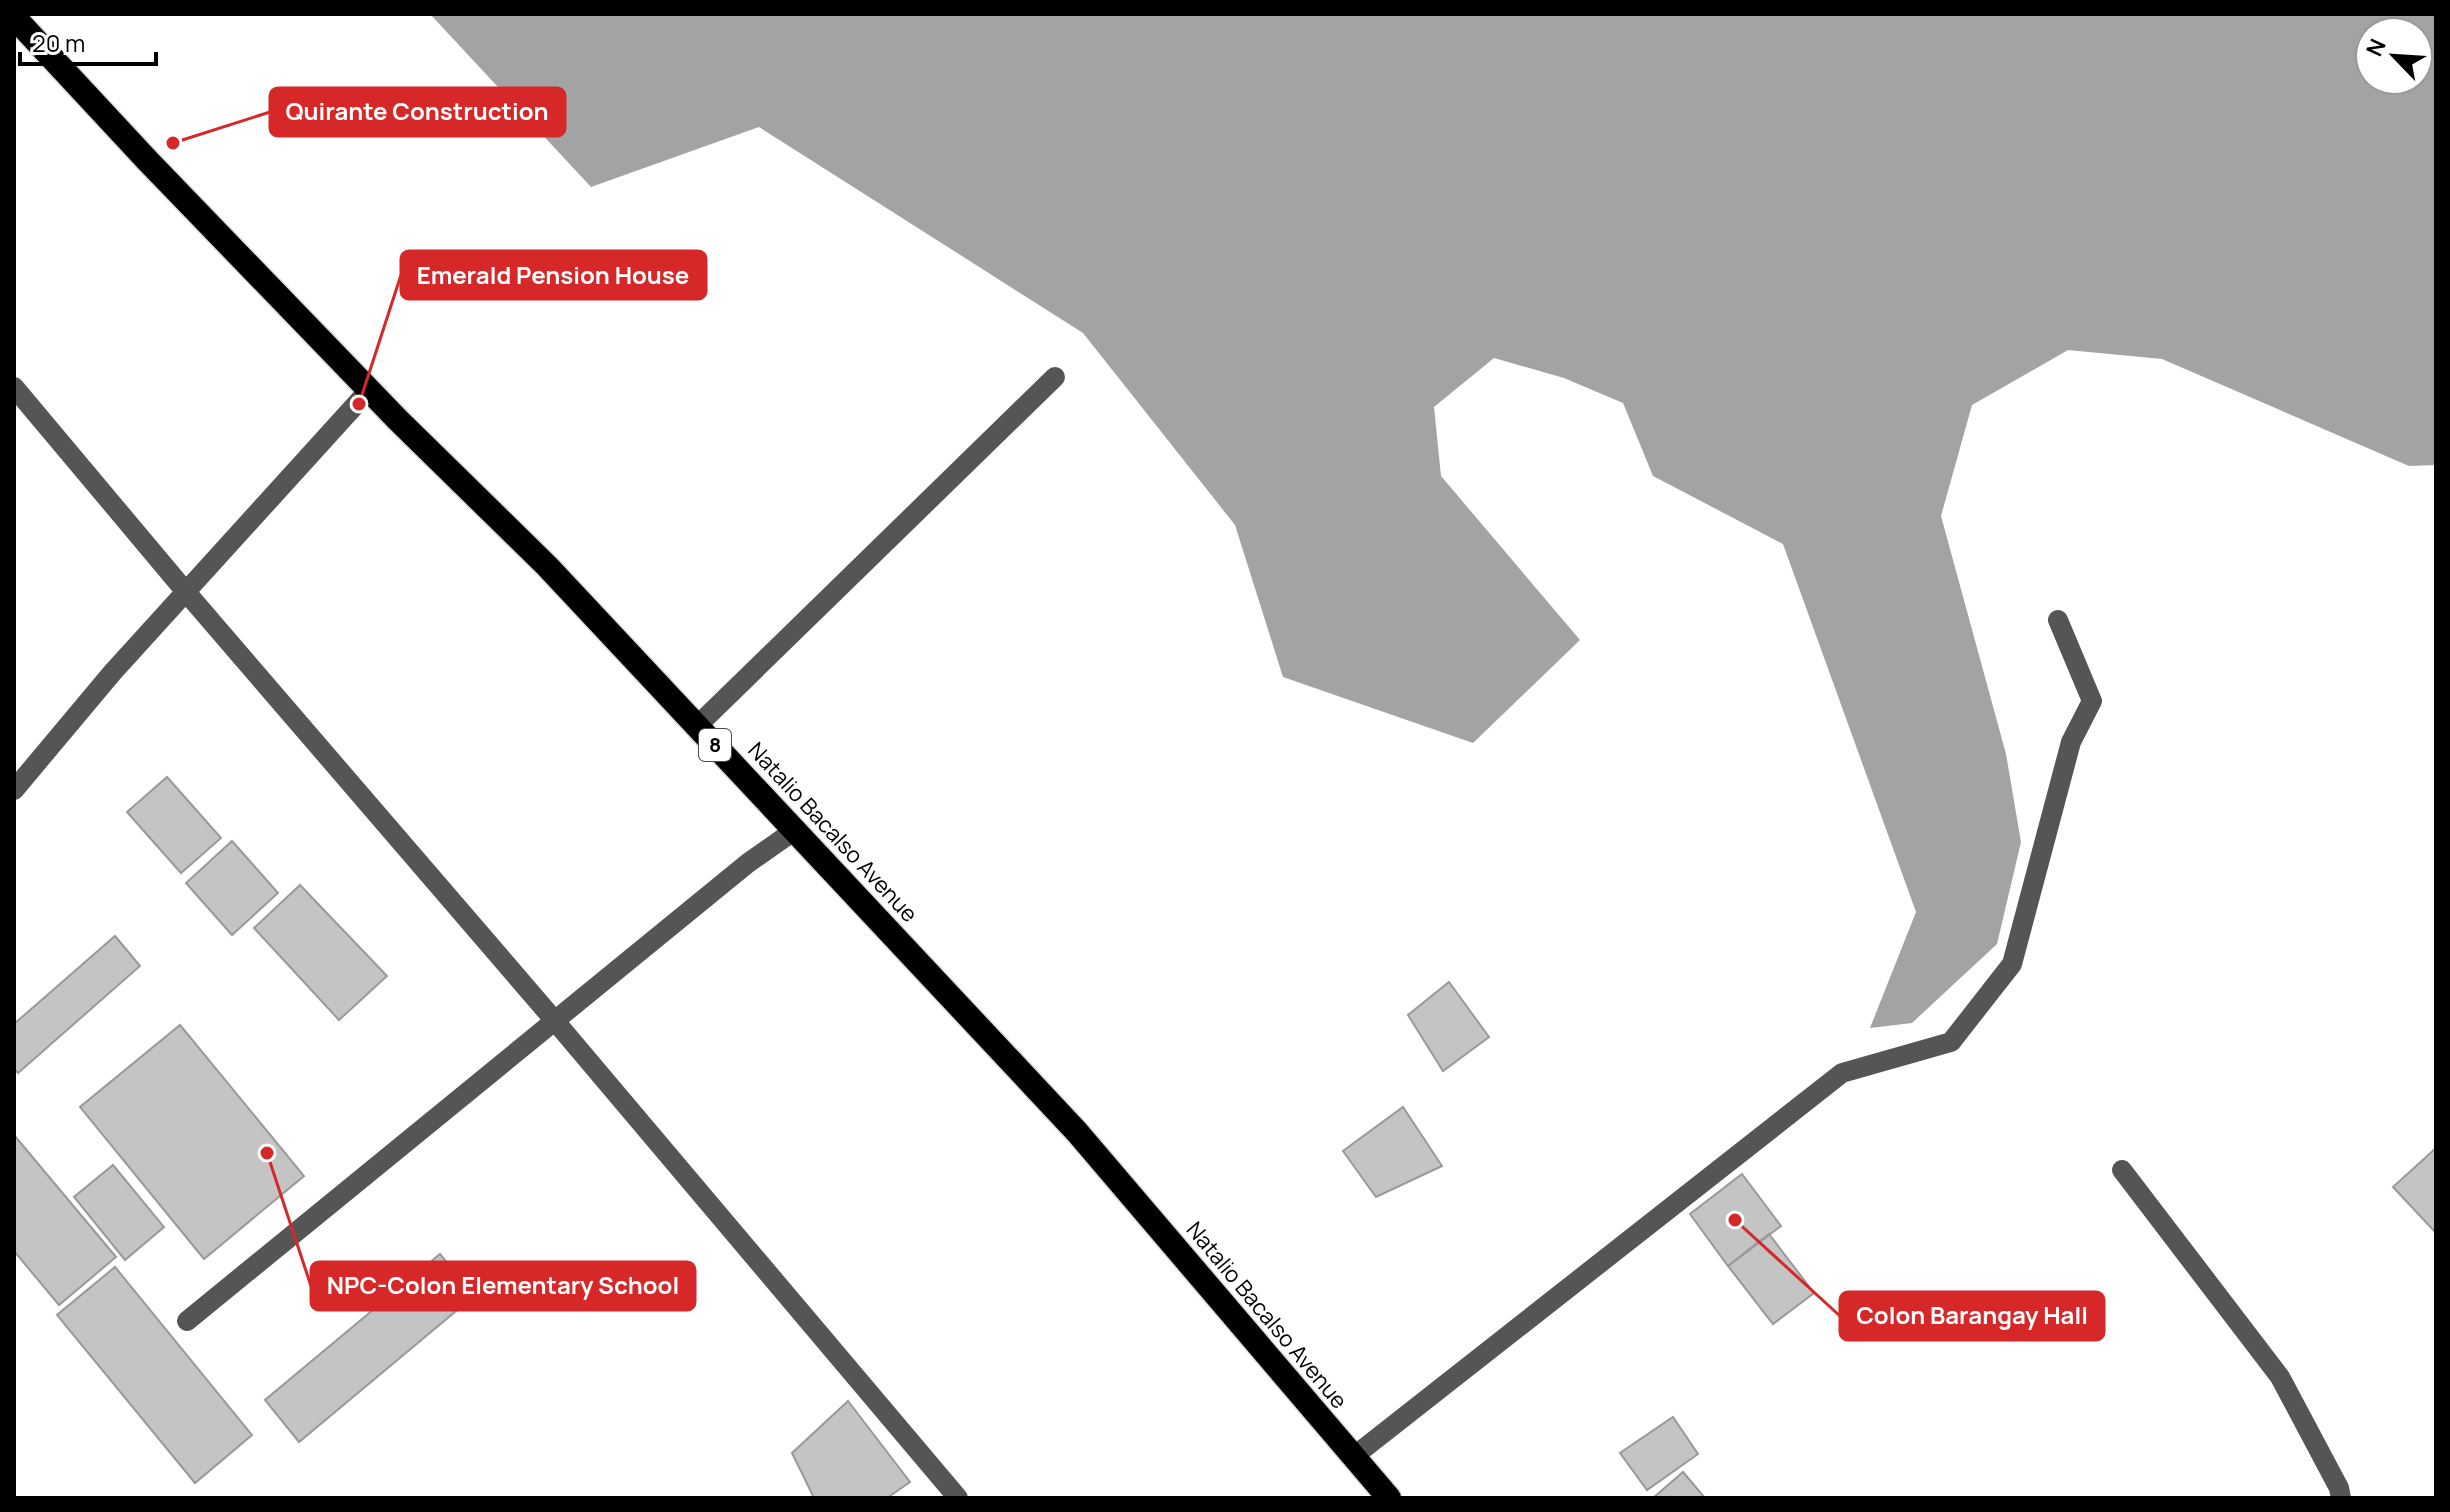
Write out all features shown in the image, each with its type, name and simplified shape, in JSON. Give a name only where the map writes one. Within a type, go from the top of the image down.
[{"type":"highway","name":"Natalio Bacalso Avenue","points":[[14,17],[369,390],[547,566],[1077,1132],[1389,1498]]},
{"type":"street","points":[[697,726],[1055,377]]},
{"type":"street","points":[[14,387],[958,1498]]},
{"type":"street","points":[[14,790],[112,673],[369,390]]},
{"type":"street","points":[[1353,1457],[1842,1073],[1951,1042],[2012,964],[2071,742],[2092,701],[2058,620]]},
{"type":"street","points":[[187,1321],[748,863],[795,830]]},
{"type":"street","points":[[2122,1170],[2280,1377],[2339,1488],[2341,1498]]},
{"type":"shaded area","points":[[430,14],[2436,14],[2436,465],[2409,466],[2162,359],[2068,350],[1972,405],[1941,516],[2006,754],[2021,842],[1997,944],[1912,1023],[1870,1028],[1916,912],[1783,544],[1653,476],[1623,403],[1564,378],[1494,358],[1434,407],[1441,476],[1580,640],[1473,743],[1283,677],[1235,525],[1083,333],[759,127],[591,187]]},
{"type":"building","points":[[167,777],[221,838],[181,873],[127,812]]},
{"type":"building","points":[[232,841],[278,893],[232,935],[186,883]]},
{"type":"building","points":[[300,885],[387,976],[339,1020],[254,928]]},
{"type":"building","points":[[115,936],[140,966],[18,1073],[14,1068],[14,1024]]},
{"type":"building","points":[[1449,982],[1489,1037],[1443,1071],[1408,1015]]},
{"type":"building","points":[[180,1025],[304,1176],[204,1259],[80,1107]]},
{"type":"building","points":[[1403,1107],[1442,1166],[1376,1197],[1343,1151]]},
{"type":"building","points":[[14,1135],[116,1257],[59,1305],[14,1251]]},
{"type":"building","points":[[2436,1148],[2436,1233],[2393,1187]]},
{"type":"building","points":[[113,1165],[164,1227],[125,1260],[74,1197]]},
{"type":"building","points":[[1742,1174],[1781,1226],[1728,1266],[1690,1214]]},
{"type":"building","points":[[1769,1234],[1814,1293],[1773,1324],[1728,1266]]},
{"type":"building","points":[[440,1254],[474,1296],[299,1442],[265,1400]]},
{"type":"building","points":[[115,1267],[252,1435],[195,1483],[57,1315]]},
{"type":"building","points":[[848,1401],[910,1482],[887,1498],[814,1498],[792,1453]]},
{"type":"building","points":[[1673,1417],[1698,1454],[1647,1490],[1620,1453]]},
{"type":"building","points":[[1683,1472],[1705,1498],[1653,1498]]},
{"type":"place","name":"Quirante Construction","points":[[173,143]]},
{"type":"place","name":"Emerald Pension House","points":[[359,404]]},
{"type":"place","name":"NPC-Colon Elementary School","points":[[267,1153]]},
{"type":"place","name":"Colon Barangay Hall","points":[[1735,1220]]}]
